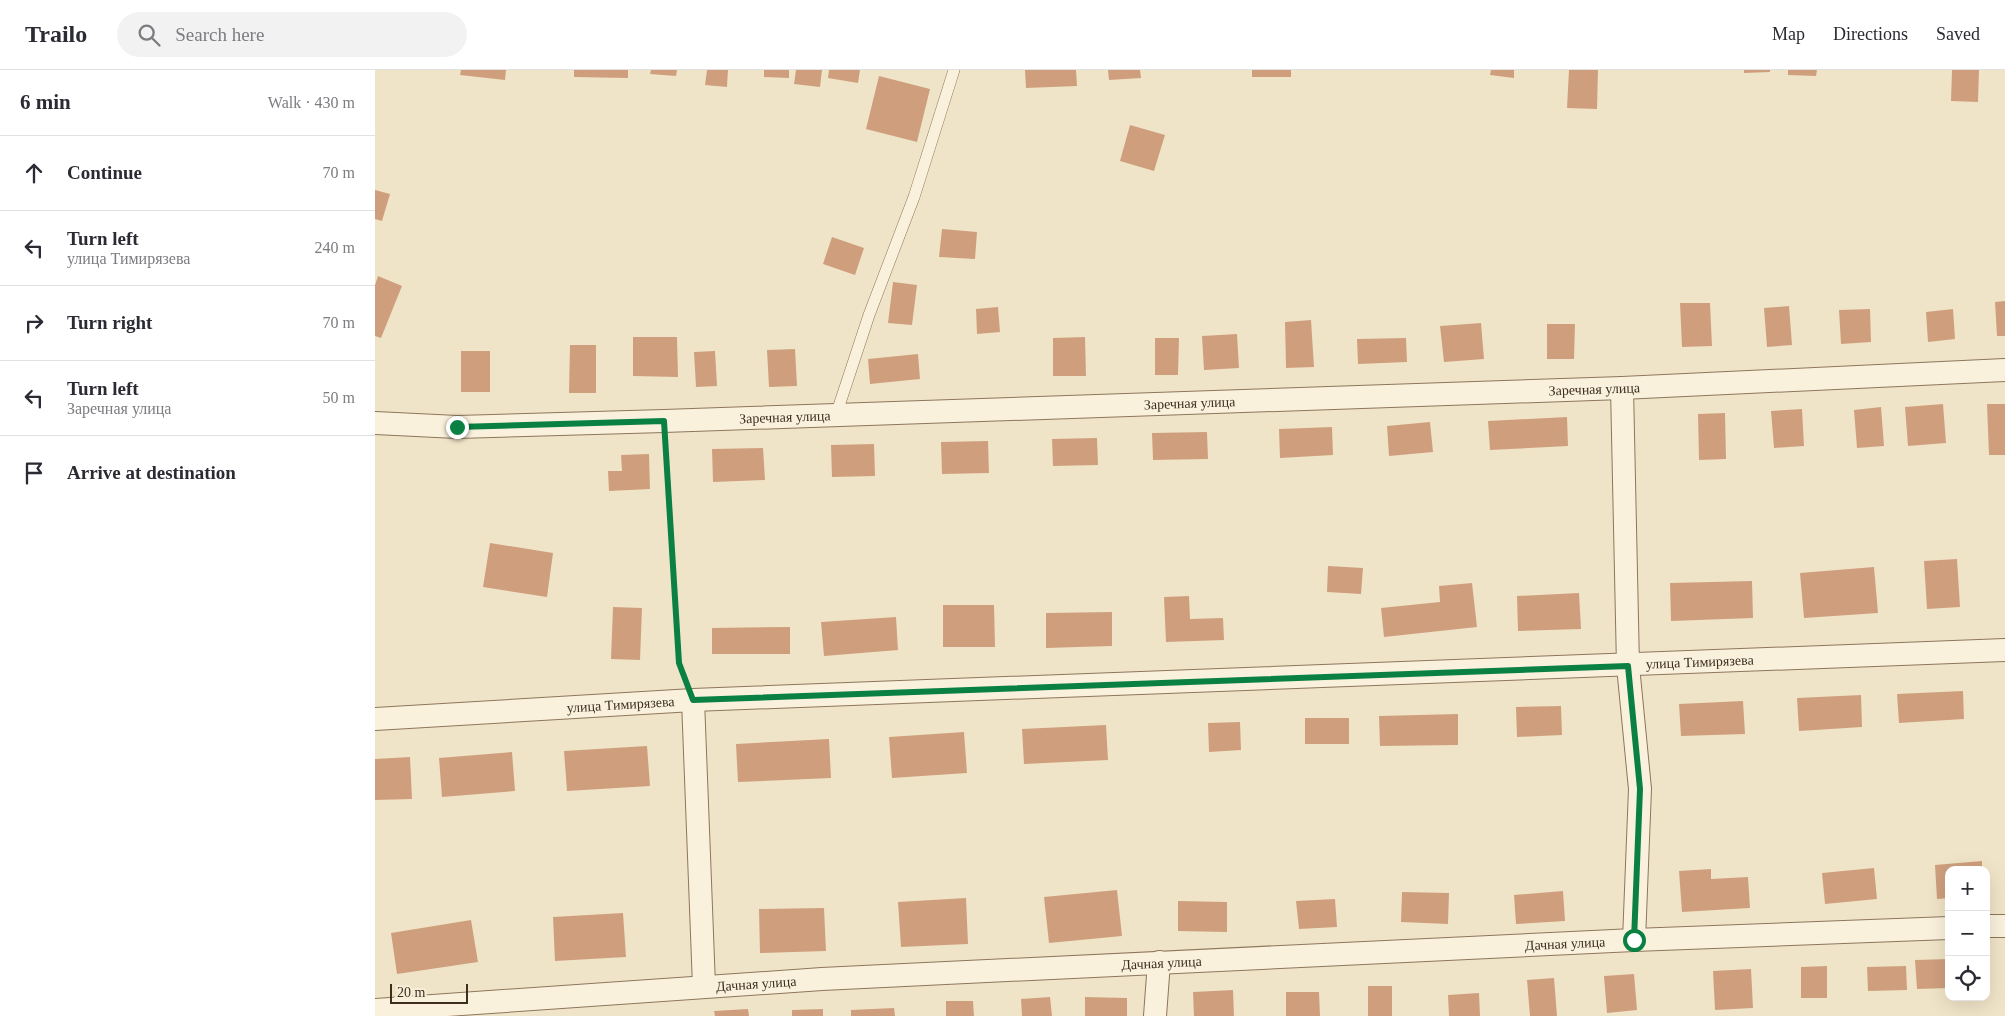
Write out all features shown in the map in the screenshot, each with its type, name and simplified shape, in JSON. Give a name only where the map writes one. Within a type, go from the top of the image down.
[{"type":"street","name":"Заречная улица","points":[[375,423],[457,427],[664,421],[1622,388],[2005,370]]},
{"type":"street","points":[[1622,388],[1628,666],[1640,789],[1634,940]]},
{"type":"street","name":"улица Тимирязева","points":[[375,719],[693,700],[1628,666],[2005,650]]},
{"type":"street","points":[[693,700],[704,986]]},
{"type":"street","points":[[1990,926],[2005,926]]},
{"type":"street","name":"Дачная улица","points":[[375,1010],[704,986],[1159,962],[1634,940],[1945,928]]},
{"type":"street","points":[[1155,1016],[1159,962]]},
{"type":"lane","points":[[836,415],[869,315],[914,197],[954,70]]},
{"type":"path","points":[[664,421],[679,663],[693,700]]},
{"type":"building","points":[[461,70],[506,70],[505,80],[460,75]]},
{"type":"building","points":[[574,70],[628,70],[628,78],[574,77]]},
{"type":"building","points":[[651,70],[677,70],[676,76],[650,74]]},
{"type":"building","points":[[707,70],[728,70],[727,87],[705,85]]},
{"type":"building","points":[[764,70],[789,70],[789,78],[764,77]]},
{"type":"building","points":[[796,70],[822,70],[820,87],[794,84]]},
{"type":"building","points":[[829,70],[860,70],[858,83],[828,78]]},
{"type":"building","points":[[1025,70],[1076,70],[1077,86],[1026,88]]},
{"type":"building","points":[[1108,70],[1140,70],[1141,78],[1109,80]]},
{"type":"building","points":[[1252,70],[1291,70],[1291,77],[1252,77]]},
{"type":"building","points":[[1491,70],[1514,70],[1514,78],[1490,75]]},
{"type":"building","points":[[1569,70],[1598,70],[1597,109],[1567,108]]},
{"type":"building","points":[[1744,70],[1770,70],[1770,72],[1744,73]]},
{"type":"building","points":[[1788,70],[1817,70],[1816,76],[1788,75]]},
{"type":"building","points":[[1952,70],[1979,70],[1978,102],[1951,101]]},
{"type":"building","points":[[879,76],[930,89],[917,142],[866,129]]},
{"type":"building","points":[[1130,125],[1165,135],[1154,171],[1120,161]]},
{"type":"building","points":[[375,190],[390,194],[382,221],[375,219]]},
{"type":"building","points":[[942,229],[977,232],[975,259],[939,257]]},
{"type":"building","points":[[832,237],[864,248],[855,275],[823,264]]},
{"type":"building","points":[[378,276],[402,286],[381,338],[375,336],[375,285]]},
{"type":"building","points":[[893,282],[917,285],[912,325],[888,323]]},
{"type":"building","points":[[2005,301],[2005,336],[1997,336],[1995,302]]},
{"type":"building","points":[[1680,303],[1710,303],[1712,346],[1682,347]]},
{"type":"building","points":[[1789,306],[1792,345],[1767,347],[1764,308]]},
{"type":"building","points":[[998,307],[1000,332],[977,334],[976,309]]},
{"type":"building","points":[[1870,309],[1871,342],[1841,344],[1839,310]]},
{"type":"building","points":[[1953,309],[1955,339],[1928,342],[1926,312]]},
{"type":"building","points":[[1311,320],[1314,367],[1286,368],[1285,322]]},
{"type":"building","points":[[1481,323],[1484,359],[1444,362],[1440,326]]},
{"type":"building","points":[[1547,324],[1575,324],[1574,359],[1547,359]]},
{"type":"building","points":[[1237,334],[1239,368],[1204,370],[1202,336]]},
{"type":"building","points":[[633,337],[677,337],[678,377],[633,376]]},
{"type":"building","points":[[1085,337],[1086,376],[1053,376],[1053,338]]},
{"type":"building","points":[[1155,338],[1179,338],[1178,375],[1155,375]]},
{"type":"building","points":[[1406,338],[1407,362],[1358,364],[1357,339]]},
{"type":"building","points":[[570,345],[596,345],[596,393],[569,393]]},
{"type":"building","points":[[795,349],[797,386],[769,387],[767,350]]},
{"type":"building","points":[[461,351],[490,351],[490,392],[461,392]]},
{"type":"building","points":[[715,351],[717,386],[696,387],[694,352]]},
{"type":"building","points":[[918,354],[920,379],[870,384],[868,359]]},
{"type":"building","points":[[1943,404],[1946,443],[1908,446],[1905,407]]},
{"type":"building","points":[[1987,404],[2005,404],[2005,455],[1989,455]]},
{"type":"building","points":[[1881,407],[1884,446],[1857,448],[1854,410]]},
{"type":"building","points":[[1802,409],[1804,446],[1774,448],[1771,411]]},
{"type":"building","points":[[1725,413],[1726,459],[1699,460],[1698,414]]},
{"type":"building","points":[[1567,417],[1568,446],[1490,450],[1488,421]]},
{"type":"building","points":[[1430,422],[1433,452],[1389,456],[1387,426]]},
{"type":"building","points":[[1332,427],[1333,455],[1280,458],[1279,429]]},
{"type":"building","points":[[1207,432],[1208,459],[1153,460],[1152,433]]},
{"type":"building","points":[[1097,438],[1098,465],[1053,466],[1052,439]]},
{"type":"building","points":[[988,441],[989,473],[942,474],[941,442]]},
{"type":"building","points":[[874,444],[875,476],[832,477],[831,445]]},
{"type":"building","points":[[763,448],[765,480],[713,482],[712,449]]},
{"type":"building","points":[[649,454],[650,489],[609,491],[608,471],[622,471],[621,455]]},
{"type":"building","points":[[490,543],[553,553],[547,597],[483,587]]},
{"type":"building","points":[[1957,559],[1960,607],[1927,609],[1924,561]]},
{"type":"building","points":[[1328,566],[1363,568],[1361,594],[1327,592]]},
{"type":"building","points":[[1874,567],[1878,613],[1804,618],[1800,573]]},
{"type":"building","points":[[1752,581],[1753,618],[1671,621],[1670,583]]},
{"type":"building","points":[[1472,583],[1477,627],[1384,637],[1381,608],[1440,602],[1439,586]]},
{"type":"building","points":[[1579,593],[1581,629],[1518,631],[1517,596]]},
{"type":"building","points":[[1189,596],[1190,619],[1223,618],[1224,640],[1166,642],[1164,597]]},
{"type":"building","points":[[943,605],[994,605],[995,647],[943,647]]},
{"type":"building","points":[[613,607],[642,608],[640,660],[611,659]]},
{"type":"building","points":[[1112,612],[1112,646],[1046,648],[1046,613]]},
{"type":"building","points":[[896,617],[898,650],[824,656],[821,622]]},
{"type":"building","points":[[790,627],[790,654],[712,654],[712,628]]},
{"type":"building","points":[[1963,691],[1964,719],[1899,723],[1897,694]]},
{"type":"building","points":[[1861,695],[1862,727],[1799,731],[1797,698]]},
{"type":"building","points":[[1743,701],[1745,734],[1681,736],[1679,704]]},
{"type":"building","points":[[1561,706],[1562,735],[1517,737],[1516,707]]},
{"type":"building","points":[[1458,714],[1458,745],[1380,746],[1379,716]]},
{"type":"building","points":[[1305,718],[1349,718],[1349,744],[1305,744]]},
{"type":"building","points":[[1240,722],[1241,750],[1209,752],[1208,723]]},
{"type":"building","points":[[1106,725],[1108,760],[1024,764],[1022,729]]},
{"type":"building","points":[[964,732],[967,773],[892,778],[889,737]]},
{"type":"building","points":[[829,739],[831,778],[738,782],[736,744]]},
{"type":"building","points":[[647,746],[650,786],[567,791],[564,751]]},
{"type":"building","points":[[512,752],[515,791],[442,797],[439,758]]},
{"type":"building","points":[[410,757],[412,799],[375,800],[375,759]]},
{"type":"building","points":[[1982,861],[1982,866],[1945,866],[1945,898],[1937,899],[1935,865]]},
{"type":"building","points":[[1874,868],[1877,899],[1825,904],[1822,873]]},
{"type":"building","points":[[1711,869],[1711,879],[1748,877],[1750,908],[1682,912],[1679,871]]},
{"type":"building","points":[[1117,890],[1122,936],[1049,943],[1044,897]]},
{"type":"building","points":[[1563,891],[1565,921],[1516,924],[1514,895]]},
{"type":"building","points":[[1402,892],[1449,893],[1448,924],[1401,922]]},
{"type":"building","points":[[966,898],[968,944],[901,947],[898,902]]},
{"type":"building","points":[[1335,899],[1337,927],[1299,929],[1296,901]]},
{"type":"building","points":[[1178,901],[1227,902],[1227,932],[1178,931]]},
{"type":"building","points":[[824,908],[826,951],[760,953],[759,909]]},
{"type":"building","points":[[623,913],[626,957],[555,961],[553,917]]},
{"type":"building","points":[[471,920],[478,962],[397,974],[391,933]]},
{"type":"building","points":[[1945,959],[1945,988],[1917,989],[1915,960]]},
{"type":"building","points":[[1827,966],[1827,998],[1801,998],[1801,967]]},
{"type":"building","points":[[1906,966],[1907,990],[1868,991],[1867,967]]},
{"type":"building","points":[[1751,969],[1753,1008],[1715,1010],[1713,971]]},
{"type":"building","points":[[1634,974],[1637,1010],[1607,1013],[1604,976]]},
{"type":"building","points":[[1554,978],[1557,1016],[1530,1016],[1527,980]]},
{"type":"building","points":[[1368,986],[1392,986],[1392,1016],[1368,1016]]},
{"type":"building","points":[[1233,990],[1234,1016],[1194,1016],[1193,992]]},
{"type":"building","points":[[1286,992],[1319,992],[1320,1016],[1286,1016]]},
{"type":"building","points":[[1479,993],[1480,1016],[1449,1016],[1448,995]]},
{"type":"building","points":[[1050,997],[1052,1016],[1022,1016],[1021,999]]},
{"type":"building","points":[[1085,997],[1127,998],[1127,1016],[1085,1016]]},
{"type":"building","points":[[946,1001],[973,1001],[974,1016],[946,1016]]},
{"type":"building","points":[[894,1008],[895,1016],[851,1016],[851,1010]]},
{"type":"building","points":[[748,1009],[749,1016],[715,1016],[714,1011]]},
{"type":"building","points":[[823,1009],[823,1016],[792,1016],[792,1010]]},
{"type":"route","points":[[457,427],[664,421],[679,663],[693,700],[1628,666],[1640,789],[1634,940]]}]
